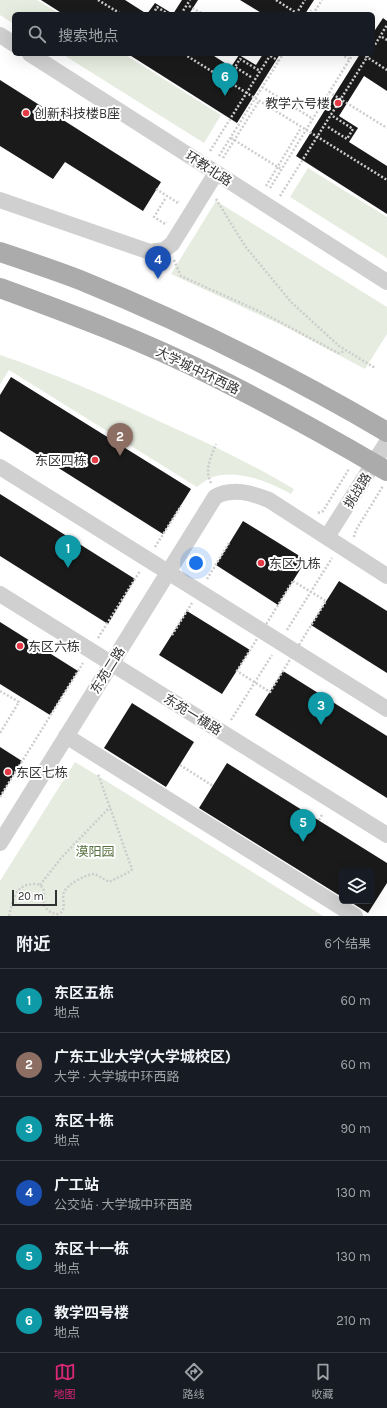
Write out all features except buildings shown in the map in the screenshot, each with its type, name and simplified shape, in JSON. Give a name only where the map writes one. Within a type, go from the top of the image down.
[{"type":"main road","points":[[0,252],[79,280],[159,314],[226,345],[303,385],[387,432]]},
{"type":"main road","name":"大学城中环西路","points":[[0,288],[138,342],[210,374],[287,414],[387,471]]},
{"type":"street","points":[[0,35],[12,43]]},
{"type":"street","name":"环教北路","points":[[33,56],[387,282]]},
{"type":"street","points":[[0,200],[150,252],[164,250],[172,244],[216,173]]},
{"type":"street","name":"挑战路","points":[[327,537],[387,442]]},
{"type":"street","points":[[0,467],[387,709]]},
{"type":"street","points":[[213,490],[225,492],[235,491],[269,500],[387,576]]},
{"type":"street","name":"东苑二路","points":[[0,841],[167,572],[213,490]]},
{"type":"street","name":"东苑一横路","points":[[0,594],[387,835]]},
{"type":"street","points":[[66,736],[355,916]]},
{"type":"path","points":[[98,0],[118,12]]},
{"type":"path","points":[[182,12],[190,0]]},
{"type":"path","points":[[276,0],[294,12]]},
{"type":"path","points":[[298,12],[305,0]]},
{"type":"path","points":[[314,12],[322,0]]},
{"type":"path","points":[[190,6],[200,12]]},
{"type":"path","points":[[154,12],[157,7],[165,12]]},
{"type":"path","points":[[375,45],[387,25]]},
{"type":"path","points":[[382,37],[387,40]]},
{"type":"path","points":[[187,56],[387,180]]},
{"type":"path","points":[[207,156],[270,56]]},
{"type":"path","points":[[270,56],[279,61]]},
{"type":"path","points":[[219,156],[282,56]]},
{"type":"path","points":[[345,56],[350,59]]},
{"type":"path","points":[[270,188],[352,56]]},
{"type":"path","points":[[277,201],[367,57],[387,70]]},
{"type":"path","points":[[251,77],[235,67],[240,59],[260,71]]},
{"type":"path","points":[[262,87],[313,119]]},
{"type":"path","points":[[329,92],[387,128]]},
{"type":"path","points":[[223,158],[259,101]]},
{"type":"path","points":[[328,127],[347,139],[353,129],[331,115]]},
{"type":"path","points":[[266,186],[301,128]]},
{"type":"path","points":[[231,138],[281,170]]},
{"type":"path","points":[[156,189],[178,203],[182,196]]},
{"type":"path","points":[[165,199],[154,217],[165,224]]},
{"type":"path","points":[[221,208],[245,246],[291,302],[346,351],[375,368]]},
{"type":"path","points":[[174,260],[181,276],[263,313],[338,353],[346,351]]},
{"type":"path","points":[[213,490],[208,478],[208,469],[216,444]]},
{"type":"path","points":[[314,515],[323,510],[351,466]]},
{"type":"path","points":[[354,540],[356,530],[387,480]]},
{"type":"path","points":[[324,571],[333,557]]},
{"type":"path","points":[[293,581],[326,601]]},
{"type":"path","points":[[237,671],[270,692]]},
{"type":"path","points":[[0,691],[19,702],[0,733]]},
{"type":"path","points":[[227,726],[241,704]]},
{"type":"path","points":[[8,916],[15,895],[20,888],[26,885],[40,885],[44,891],[44,906],[52,913],[58,914],[63,909],[63,896],[67,887],[85,875],[95,874],[109,882],[131,871],[132,869],[89,750]]},
{"type":"path","points":[[180,765],[213,786]]},
{"type":"path","points":[[40,885],[62,857],[110,807]]},
{"type":"green space","points":[[0,0],[37,0],[57,12],[12,12],[12,23],[0,15]]},
{"type":"green space","points":[[65,56],[127,56],[221,115],[204,143]]},
{"type":"green space","points":[[308,168],[387,217],[387,258],[290,197]]},
{"type":"green space","points":[[216,201],[387,307],[387,334],[365,369],[286,327],[171,274]]},
{"type":"green space","points":[[0,355],[62,378],[123,404],[230,454],[294,489],[291,494],[263,481],[232,475],[213,477],[197,487],[9,370],[0,384]]},
{"type":"green space","name":"漠阳园","points":[[75,762],[323,916],[0,916],[0,881]]},
{"type":"place","name":"教学四号楼","points":[[225,96]]},
{"type":"place","name":"教学六号楼","points":[[338,103]]},
{"type":"place","name":"创新科技楼B座","points":[[26,113]]},
{"type":"place","name":"广工站","points":[[158,279]]},
{"type":"place","name":"广东工业大学(大学城校区)","points":[[120,456]]},
{"type":"place","name":"东区四栋","points":[[95,460]]},
{"type":"place","name":"东区九栋","points":[[261,563]]},
{"type":"place","name":"东区五栋","points":[[68,568]]},
{"type":"place","name":"东区六栋","points":[[20,646]]},
{"type":"place","name":"东区十栋","points":[[321,725]]},
{"type":"place","name":"东区七栋","points":[[8,772]]},
{"type":"place","name":"东区十一栋","points":[[303,842]]}]
